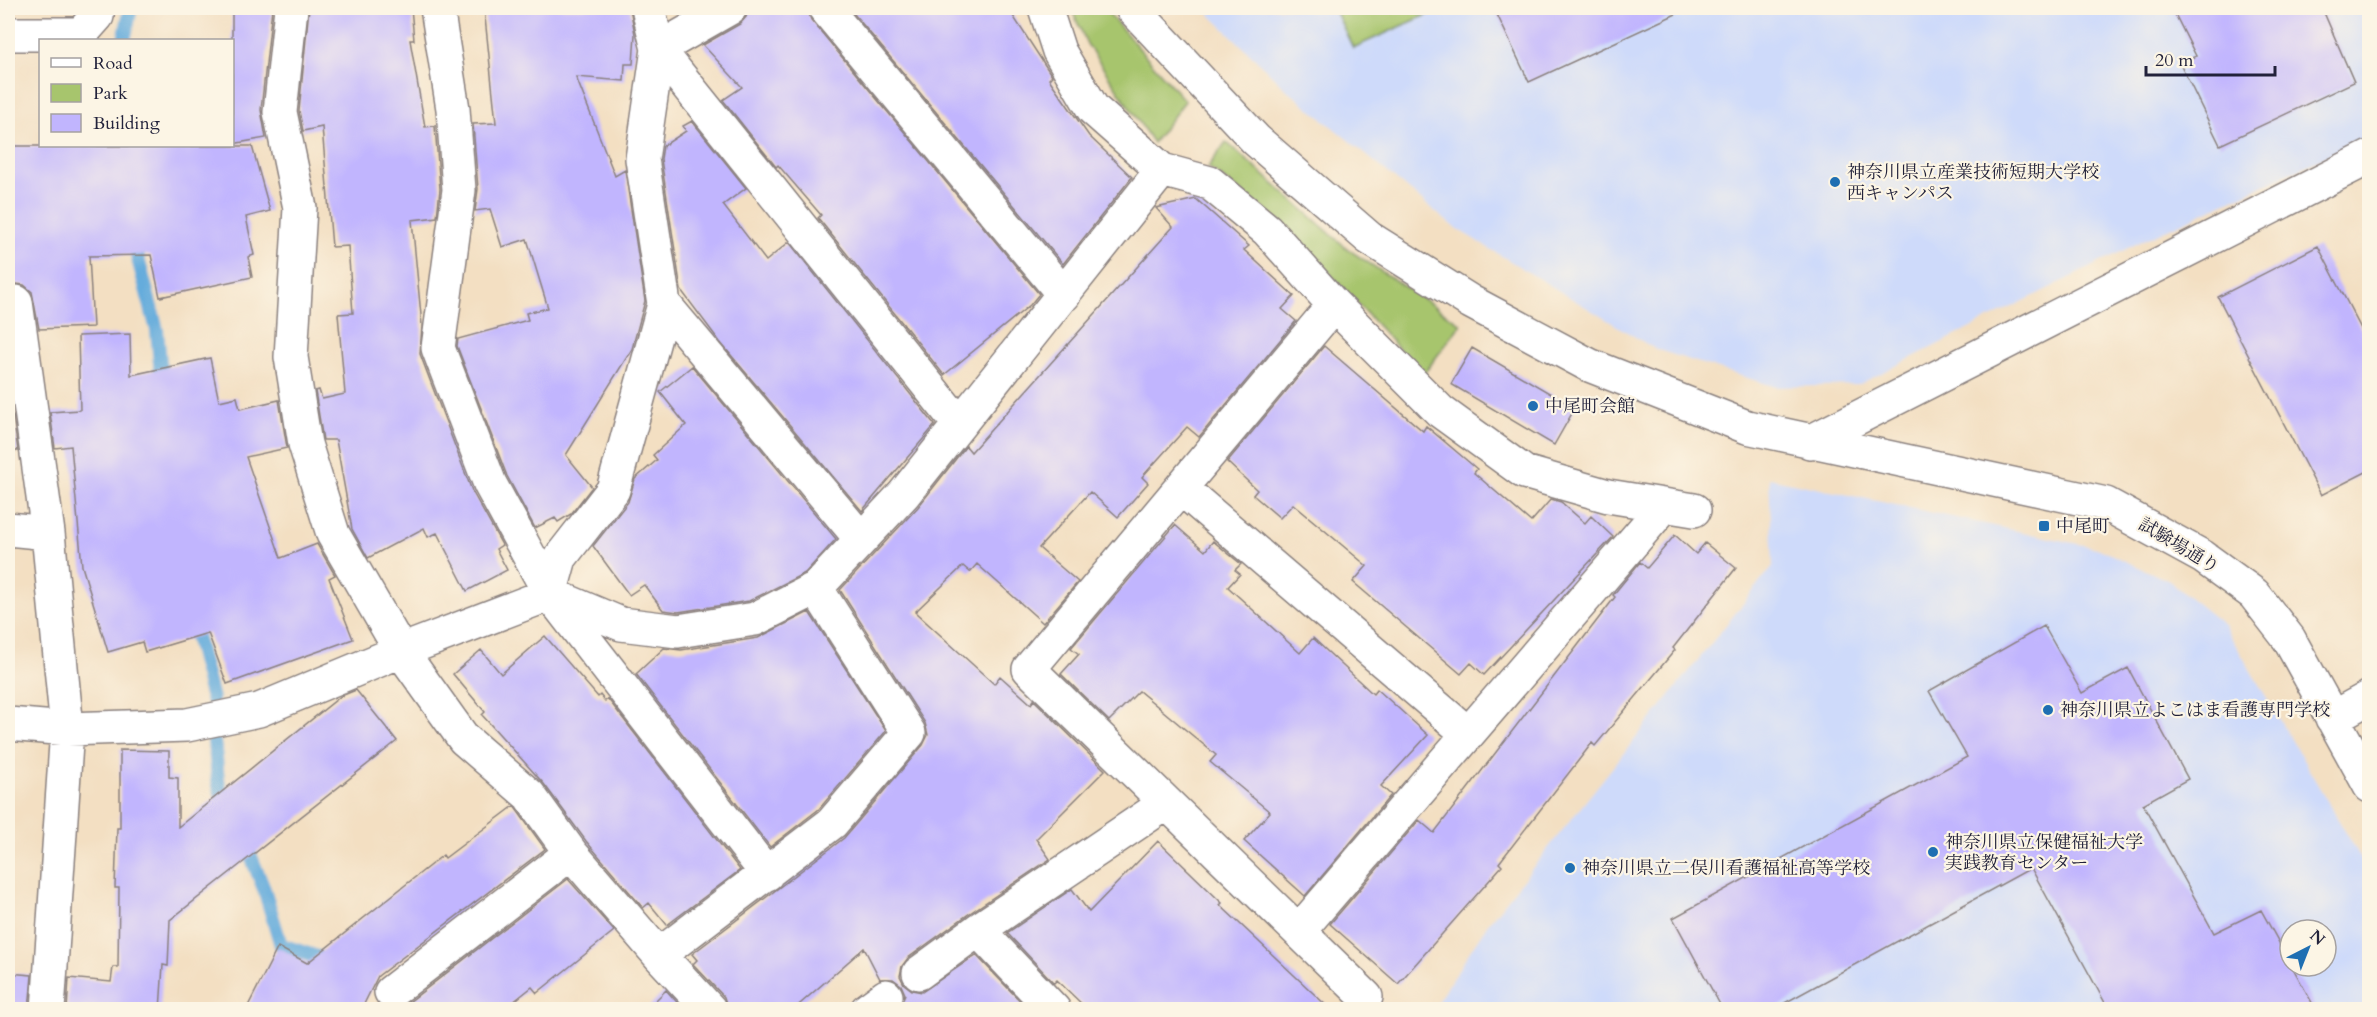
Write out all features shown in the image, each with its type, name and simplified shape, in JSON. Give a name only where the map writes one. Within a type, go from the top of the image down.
[{"type":"street","points":[[8,34],[81,34],[97,15],[97,8]]},
{"type":"street","points":[[291,8],[280,112],[300,208],[291,357],[305,444],[333,534],[401,651],[464,739],[529,795],[571,853],[710,1010]]},
{"type":"street","points":[[437,8],[453,109],[459,190],[438,348],[490,484],[550,594],[767,874]]},
{"type":"street","points":[[550,594],[560,558],[613,490],[664,304],[642,159],[658,49],[648,8]]},
{"type":"street","points":[[658,49],[730,8]]},
{"type":"street","points":[[825,8],[1064,295]]},
{"type":"street","points":[[1045,8],[1059,51],[1093,109],[1162,170],[1210,183],[1267,230],[1334,305],[1440,411],[1524,472],[1608,496],[1679,508],[1467,733],[1299,931]]},
{"type":"street","name":"試験場通り","points":[[1132,8],[1256,140],[1369,238],[1471,302],[1589,365],[1747,427],[2106,504],[2203,557],[2254,594],[2289,639],[2370,786]]},
{"type":"street","points":[[658,49],[959,424]]},
{"type":"street","points":[[1810,442],[2370,157]]},
{"type":"street","points":[[8,724],[67,729],[187,725],[259,710],[401,651],[550,594],[621,624],[678,630],[755,619],[816,588],[904,494],[1162,170]]},
{"type":"street","points":[[8,302],[16,302],[48,533],[67,729],[48,1010]]},
{"type":"street","points":[[664,304],[861,539]]},
{"type":"street","points":[[1334,305],[1029,669],[1365,997]]},
{"type":"street","points":[[1182,489],[1467,733]]},
{"type":"street","points":[[8,529],[48,533]]},
{"type":"street","points":[[659,955],[832,823],[909,733],[816,588]]},
{"type":"street","points":[[2332,718],[2370,697]]},
{"type":"street","points":[[919,973],[978,930],[1165,804]]},
{"type":"street","points":[[391,992],[571,853]]},
{"type":"street","points":[[978,930],[1054,1010]]},
{"type":"shaded area","name":"神奈川県立産業技術短期大学校 西キャンパス","points":[[1203,8],[2369,8],[2369,137],[2148,238],[1858,385],[1776,387],[1655,349],[1454,227],[1286,89]]},
{"type":"shaded area","name":"神奈川県立よこはま看護専門学校","points":[[1769,478],[2097,548],[2169,581],[2224,625],[2369,872],[2369,1009],[1432,1010],[1487,925],[1773,566]]},
{"type":"green space","points":[[1071,8],[1104,8],[1185,101],[1153,143],[1087,44]]},
{"type":"green space","points":[[1334,8],[1442,8],[1353,48]]},
{"type":"green space","points":[[1226,142],[1349,250],[1461,324],[1423,375],[1286,226],[1208,167]]},
{"type":"building","points":[[232,8],[272,8],[261,110],[266,138],[234,144],[234,39],[232,39]]},
{"type":"building","points":[[309,8],[411,8],[414,40],[410,40],[425,127],[435,126],[440,189],[437,217],[412,220],[422,326],[420,354],[472,491],[502,545],[496,549],[507,570],[467,591],[437,533],[428,537],[424,528],[368,558],[352,529],[336,440],[323,440],[315,391],[319,390],[322,399],[345,394],[338,314],[353,313],[348,246],[332,247],[322,127],[303,131],[299,111]]},
{"type":"building","points":[[484,8],[630,8],[635,34],[633,64],[625,64],[624,81],[576,77],[615,176],[625,170],[645,301],[632,349],[566,455],[592,487],[571,514],[558,522],[555,518],[535,528],[507,476],[457,346],[458,339],[528,320],[526,313],[548,308],[527,239],[502,247],[490,209],[475,211],[478,189],[473,124],[496,123]]},
{"type":"building","points":[[749,8],[807,8],[811,20],[1039,294],[1030,305],[944,375],[818,218],[821,215],[778,165],[776,167],[723,100],[742,87],[703,45],[740,24]]},
{"type":"building","points":[[849,8],[1008,8],[1052,76],[1049,79],[1089,136],[1132,177],[1063,264]]},
{"type":"building","points":[[1494,8],[1689,8],[1529,82]]},
{"type":"building","points":[[2172,8],[2322,8],[2354,82],[2220,145],[2180,63],[2196,56]]},
{"type":"building","points":[[692,121],[746,188],[723,205],[766,261],[789,242],[935,425],[862,511],[720,342],[681,290],[661,159],[663,146],[686,131],[683,126]]},
{"type":"building","points":[[8,146],[252,146],[270,211],[246,217],[254,255],[248,257],[252,277],[160,297],[151,255],[89,256],[93,327],[39,329],[32,292],[24,285],[8,283]]},
{"type":"building","points":[[1196,199],[1249,246],[1244,250],[1294,296],[1282,309],[1296,321],[1199,437],[1187,427],[1142,477],[1148,483],[1118,517],[1090,492],[1039,548],[1078,582],[1043,623],[977,564],[970,572],[963,566],[915,612],[994,684],[1000,676],[1031,704],[1034,700],[1105,770],[1036,839],[1050,859],[967,915],[908,958],[902,966],[900,976],[904,984],[912,990],[922,992],[976,955],[1028,1009],[898,1010],[905,994],[901,985],[893,979],[880,979],[864,948],[793,1010],[728,1010],[724,997],[693,964],[697,960],[692,954],[844,838],[923,745],[928,735],[925,723],[840,590],[918,507],[966,446],[971,452],[1173,227],[1156,208]]},
{"type":"building","points":[[2318,246],[2370,346],[2370,470],[2321,495],[2218,297]]},
{"type":"building","points":[[130,334],[131,375],[210,358],[219,401],[237,397],[240,409],[279,400],[287,448],[246,457],[281,558],[317,544],[335,575],[329,578],[353,639],[227,684],[208,633],[145,652],[142,642],[108,652],[82,566],[71,446],[55,448],[50,412],[80,410],[78,336]]},
{"type":"building","points":[[1324,346],[1423,431],[1426,426],[1477,469],[1474,473],[1531,522],[1551,499],[1561,502],[1585,523],[1591,516],[1613,537],[1484,675],[1471,663],[1461,674],[1353,582],[1367,566],[1293,504],[1280,518],[1253,495],[1257,490],[1227,462]]},
{"type":"building","points":[[1472,348],[1575,408],[1554,445],[1451,384]]},
{"type":"building","points":[[692,366],[836,539],[805,573],[749,601],[678,612],[663,610],[644,585],[629,595],[593,546],[628,502],[635,479],[657,460],[653,455],[686,425],[660,392]]},
{"type":"building","points":[[13,416],[18,451],[8,451],[8,417]]},
{"type":"building","points":[[1175,525],[1205,551],[1213,541],[1241,564],[1235,570],[1240,574],[1228,587],[1300,653],[1313,638],[1373,694],[1377,689],[1428,735],[1381,786],[1391,795],[1305,896],[1244,841],[1270,812],[1210,762],[1216,755],[1139,691],[1109,721],[1061,674],[1079,654],[1071,648]]},
{"type":"building","points":[[1675,535],[1696,554],[1705,543],[1736,568],[1673,648],[1675,650],[1595,746],[1592,743],[1499,863],[1502,866],[1398,984],[1330,924],[1419,820],[1434,833],[1615,597],[1613,595],[1640,562],[1647,568]]},
{"type":"building","points":[[809,612],[886,731],[819,809],[770,847],[636,674],[664,648],[681,650],[758,638]]},
{"type":"building","points":[[2044,626],[2082,693],[2128,668],[2188,779],[2143,804],[2214,933],[2261,910],[2278,941],[2278,978],[2298,978],[2316,1010],[2109,1010],[2031,868],[1772,1010],[1723,1010],[1673,918],[1967,757],[1929,691]]},
{"type":"building","points":[[545,636],[598,697],[600,695],[605,701],[608,699],[740,870],[667,925],[649,903],[643,908],[586,841],[544,784],[482,715],[485,712],[453,674],[481,650],[501,674]]},
{"type":"building","points":[[356,690],[397,741],[170,920],[168,966],[163,965],[160,1010],[67,1010],[69,978],[111,982],[113,967],[118,967],[119,888],[115,888],[117,828],[120,828],[120,750],[169,751],[169,777],[178,778],[178,827],[341,696]]},
{"type":"building","points":[[514,806],[545,849],[378,976],[361,1010],[246,1010],[278,947],[307,963],[443,855],[445,858]]},
{"type":"building","points":[[1158,841],[1222,903],[1220,905],[1331,1010],[1088,1010],[1057,980],[1054,983],[1007,933],[1072,889],[1089,912]]},
{"type":"building","points":[[568,879],[614,931],[537,993],[532,987],[503,1010],[407,1010],[404,1006]]},
{"type":"building","points":[[8,973],[32,975],[29,1010],[8,1010]]},
{"type":"building","points":[[666,990],[684,1010],[646,1010]]},
{"type":"waterway","points":[[124,39],[131,8]]},
{"type":"waterway","points":[[133,240],[157,330],[162,385]]},
{"type":"waterway","points":[[192,620],[212,699]]},
{"type":"waterway","points":[[214,742],[219,784],[228,809]]},
{"type":"waterway","points":[[244,839],[264,889],[281,945],[326,960],[333,957]]},
{"type":"place","name":"神奈川県立産業技術短期大学校 西キャンパス","points":[[1835,182]]},
{"type":"place","name":"中尾町会館","points":[[1533,406]]},
{"type":"place","name":"中尾町","points":[[2044,526]]},
{"type":"place","name":"神奈川県立よこはま看護専門学校","points":[[2048,710]]},
{"type":"place","name":"神奈川県立保健福祉大学 実践教育センター","points":[[1933,852]]},
{"type":"place","name":"神奈川県立二俣川看護福祉高等学校","points":[[1570,868]]}]
